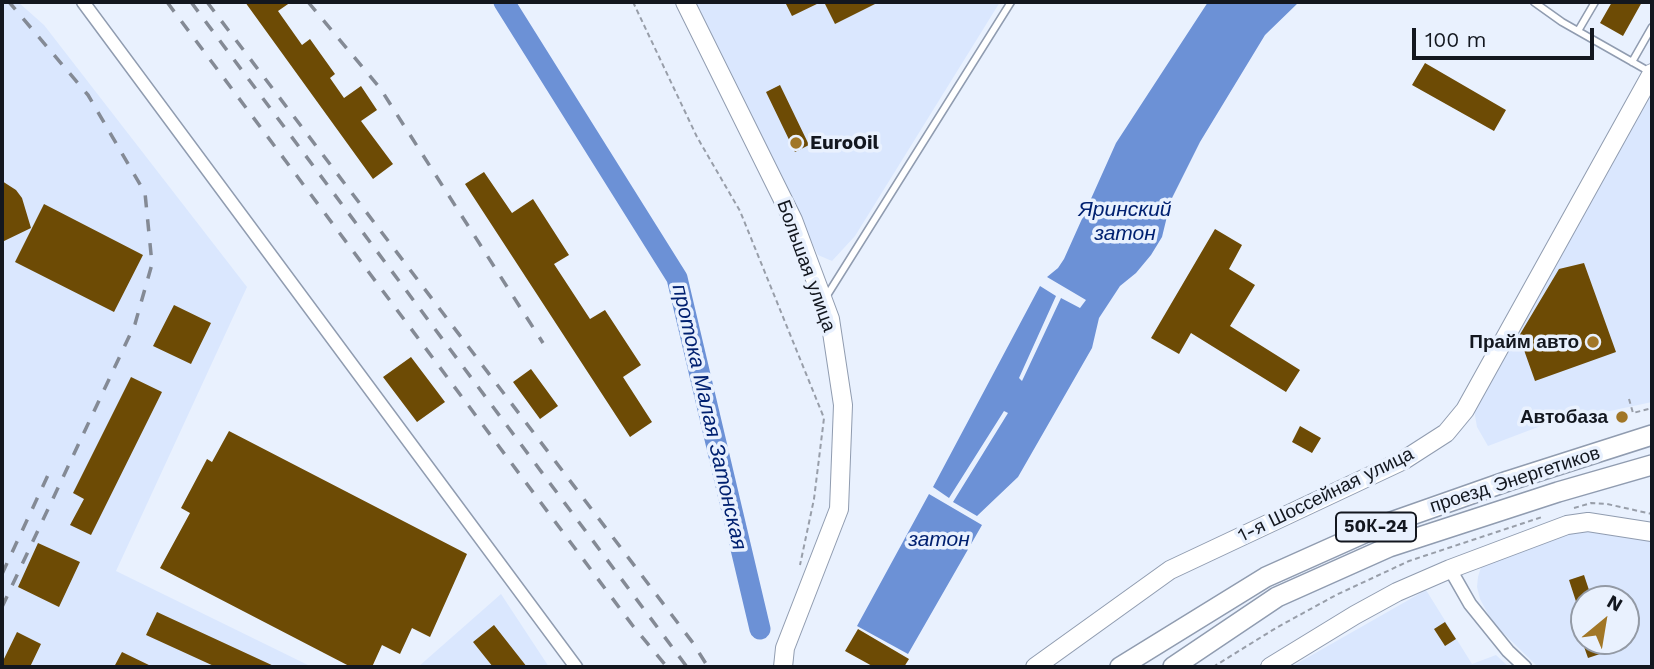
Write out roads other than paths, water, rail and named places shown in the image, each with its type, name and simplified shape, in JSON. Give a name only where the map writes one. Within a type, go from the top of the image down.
[{"type":"main road","name":"Большая улица","points":[[685,2],[793,220],[830,319],[843,405],[839,509],[785,648],[783,667]]},
{"type":"main road","name":"1-я Шоссейная улица","points":[[1035,667],[1170,570],[1404,460],[1446,433],[1465,410],[1652,73]]},
{"type":"main road","name":"проезд Энергетиков","points":[[1120,667],[1266,577],[1380,526],[1652,435]]},
{"type":"main road","name":"проезд Энергетиков","points":[[1173,667],[1277,597],[1389,547],[1558,492],[1652,465]]},
{"type":"main road","points":[[1270,667],[1409,586],[1567,525],[1604,523],[1652,533]]},
{"type":"street","points":[[83,2],[576,667]]},
{"type":"street","points":[[1450,569],[1470,604],[1507,651],[1525,667]]},
{"type":"lane","points":[[823,302],[1011,2]]},
{"type":"lane","points":[[1534,2],[1578,31],[1652,73]]},
{"type":"lane","points":[[1578,31],[1595,2]]},
{"type":"lane","points":[[1632,62],[1652,27]]},
{"type":"water","name":"Яринский затон","points":[[1208,2],[1299,2],[1265,35],[1200,142],[1171,200],[1162,237],[1136,273],[1120,286],[1099,318],[1092,348],[1018,477],[977,516],[953,502],[1008,413],[1004,411],[949,498],[933,487],[1040,286],[1056,296],[1019,378],[1022,381],[1061,298],[1080,308],[1086,300],[1047,277],[1064,259],[1116,143]]},
{"type":"water","name":"затон","points":[[929,494],[982,525],[908,654],[857,626]]},
{"type":"waterway","name":"протока Малая Затонская","points":[[504,2],[677,278],[760,629]]},
{"type":"railway","points":[[2,607],[135,324],[152,264],[145,193],[88,95],[9,2]]},
{"type":"railway","points":[[167,2],[633,626],[667,667]]},
{"type":"railway","points":[[191,2],[687,667]]},
{"type":"railway","points":[[207,2],[693,643],[708,667]]},
{"type":"railway","points":[[308,2],[380,88],[543,343]]},
{"type":"railway","points":[[2,574],[49,473]]},
{"type":"place","name":"EuroOil","points":[[796,143]]},
{"type":"place","name":"Прайм авто","points":[[1593,342]]},
{"type":"place","name":"Автобаза","points":[[1622,417]]}]
